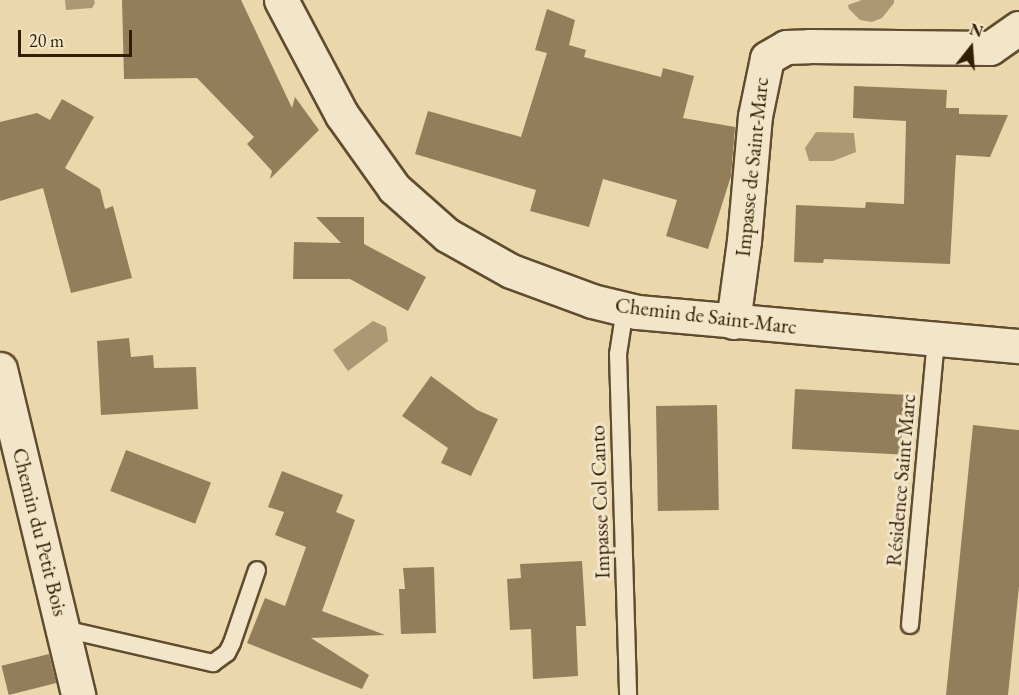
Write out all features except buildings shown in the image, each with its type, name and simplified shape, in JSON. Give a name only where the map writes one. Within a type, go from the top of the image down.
[{"type":"street","name":"Chemin de Saint-Marc","points":[[281,0],[306,52],[367,153],[394,188],[425,217],[477,254],[511,271],[592,301],[625,309],[733,322],[1019,346]]},
{"type":"street","name":"Impasse de Saint-Marc","points":[[733,322],[744,241],[754,116],[768,58],[786,47],[797,46],[990,48],[1019,28]]},
{"type":"street","name":"Chemin du Petit Bois","points":[[0,369],[78,695]]},
{"type":"lane","name":"Impasse Col Canto","points":[[625,309],[618,354],[628,695]]},
{"type":"lane","name":"Résidence Saint Marc","points":[[910,625],[936,340]]},
{"type":"lane","points":[[64,629],[213,663],[227,653],[232,643],[257,570]]},
{"type":"shaded area","points":[[65,0],[94,0],[95,3],[92,8],[66,10]]},
{"type":"shaded area","points":[[862,0],[894,0],[894,3],[882,18],[872,22],[860,20],[849,9],[848,5]]},
{"type":"shaded area","points":[[816,132],[854,133],[856,152],[833,161],[809,161],[805,148]]},
{"type":"shaded area","points":[[373,321],[386,327],[388,341],[348,371],[333,350]]}]
